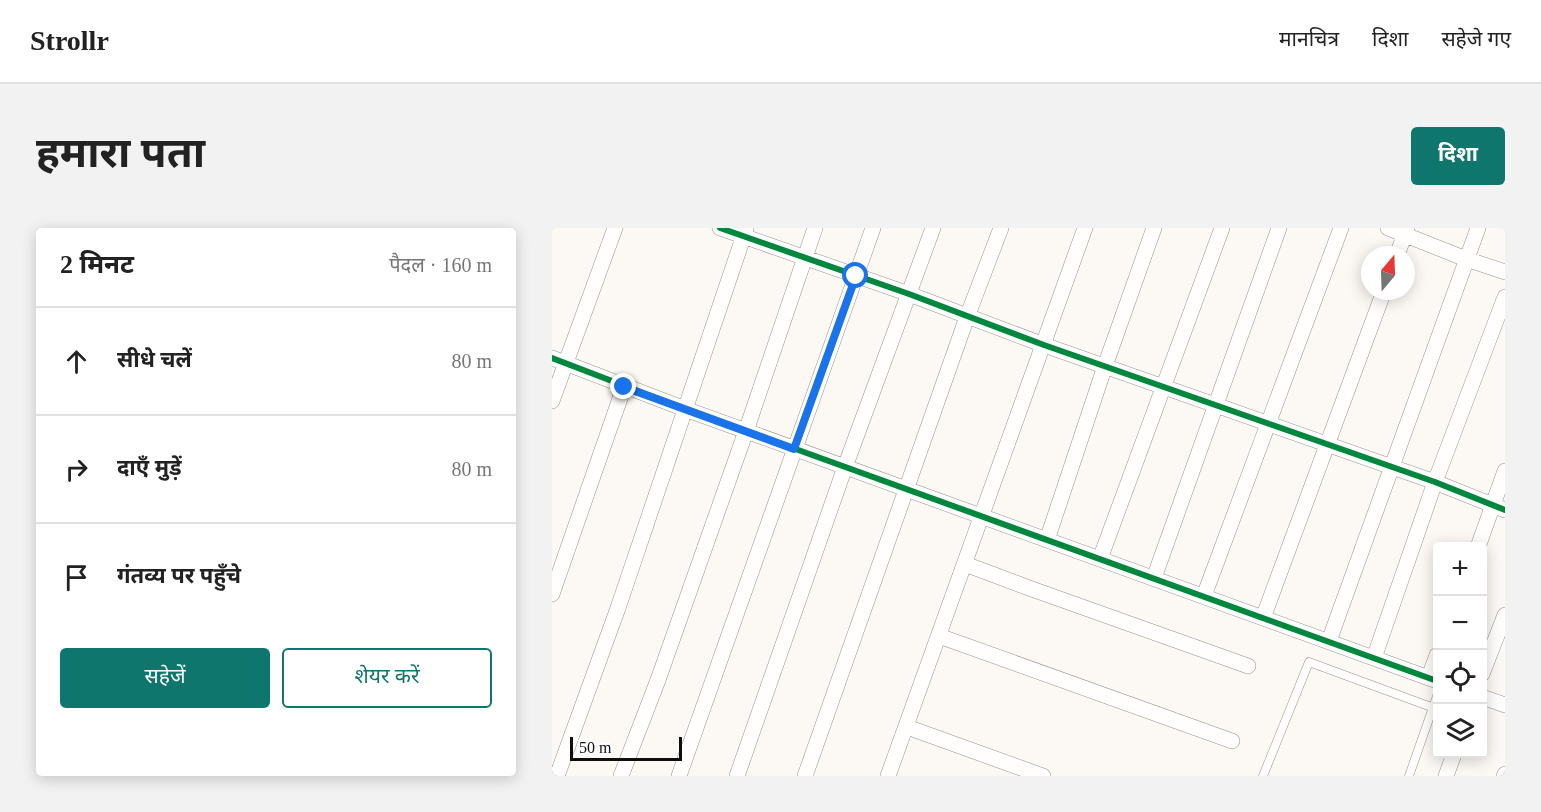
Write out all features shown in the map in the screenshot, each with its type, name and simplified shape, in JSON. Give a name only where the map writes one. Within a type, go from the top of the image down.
[{"type":"street","points":[[552,401],[559,361],[615,228]]},
{"type":"street","points":[[720,228],[745,232],[804,258],[1435,482],[1499,508]]},
{"type":"street","points":[[621,776],[658,680],[815,228]]},
{"type":"street","points":[[679,776],[873,228]]},
{"type":"street","points":[[737,776],[845,467],[933,228]]},
{"type":"street","points":[[805,776],[905,489],[1001,228]]},
{"type":"street","points":[[888,776],[1085,228]]},
{"type":"street","points":[[1047,540],[1154,228]]},
{"type":"street","points":[[1100,559],[1222,228]]},
{"type":"street","points":[[1154,578],[1279,228]]},
{"type":"street","points":[[1204,596],[1341,228]]},
{"type":"street","points":[[1388,228],[1406,231],[1466,259],[1505,272]]},
{"type":"street","points":[[1329,641],[1478,228]]},
{"type":"street","points":[[1400,246],[1406,231]]},
{"type":"street","points":[[557,776],[618,608],[745,232]]},
{"type":"street","points":[[1374,658],[1435,482],[1505,297]]},
{"type":"street","points":[[1263,618],[1381,300]]},
{"type":"street","points":[[559,361],[794,449],[1433,679]]},
{"type":"street","points":[[552,594],[624,387]]},
{"type":"street","points":[[1480,542],[1499,508],[1505,471]]},
{"type":"street","points":[[965,564],[1248,666]]},
{"type":"street","points":[[1487,661],[1505,615]]},
{"type":"street","points":[[939,636],[1232,741]]},
{"type":"street","points":[[1487,699],[1505,705]]},
{"type":"street","points":[[907,728],[1043,776]]},
{"type":"street","points":[[1446,776],[1452,758]]},
{"type":"lane","points":[[1263,776],[1309,662],[1433,708]]},
{"type":"lane","points":[[1409,776],[1433,711]]},
{"type":"cycle path","points":[[720,228],[1435,482],[1505,510]]},
{"type":"cycle path","points":[[552,358],[685,409],[1433,680]]},
{"type":"route","points":[[624,387],[794,449],[856,276]]}]
